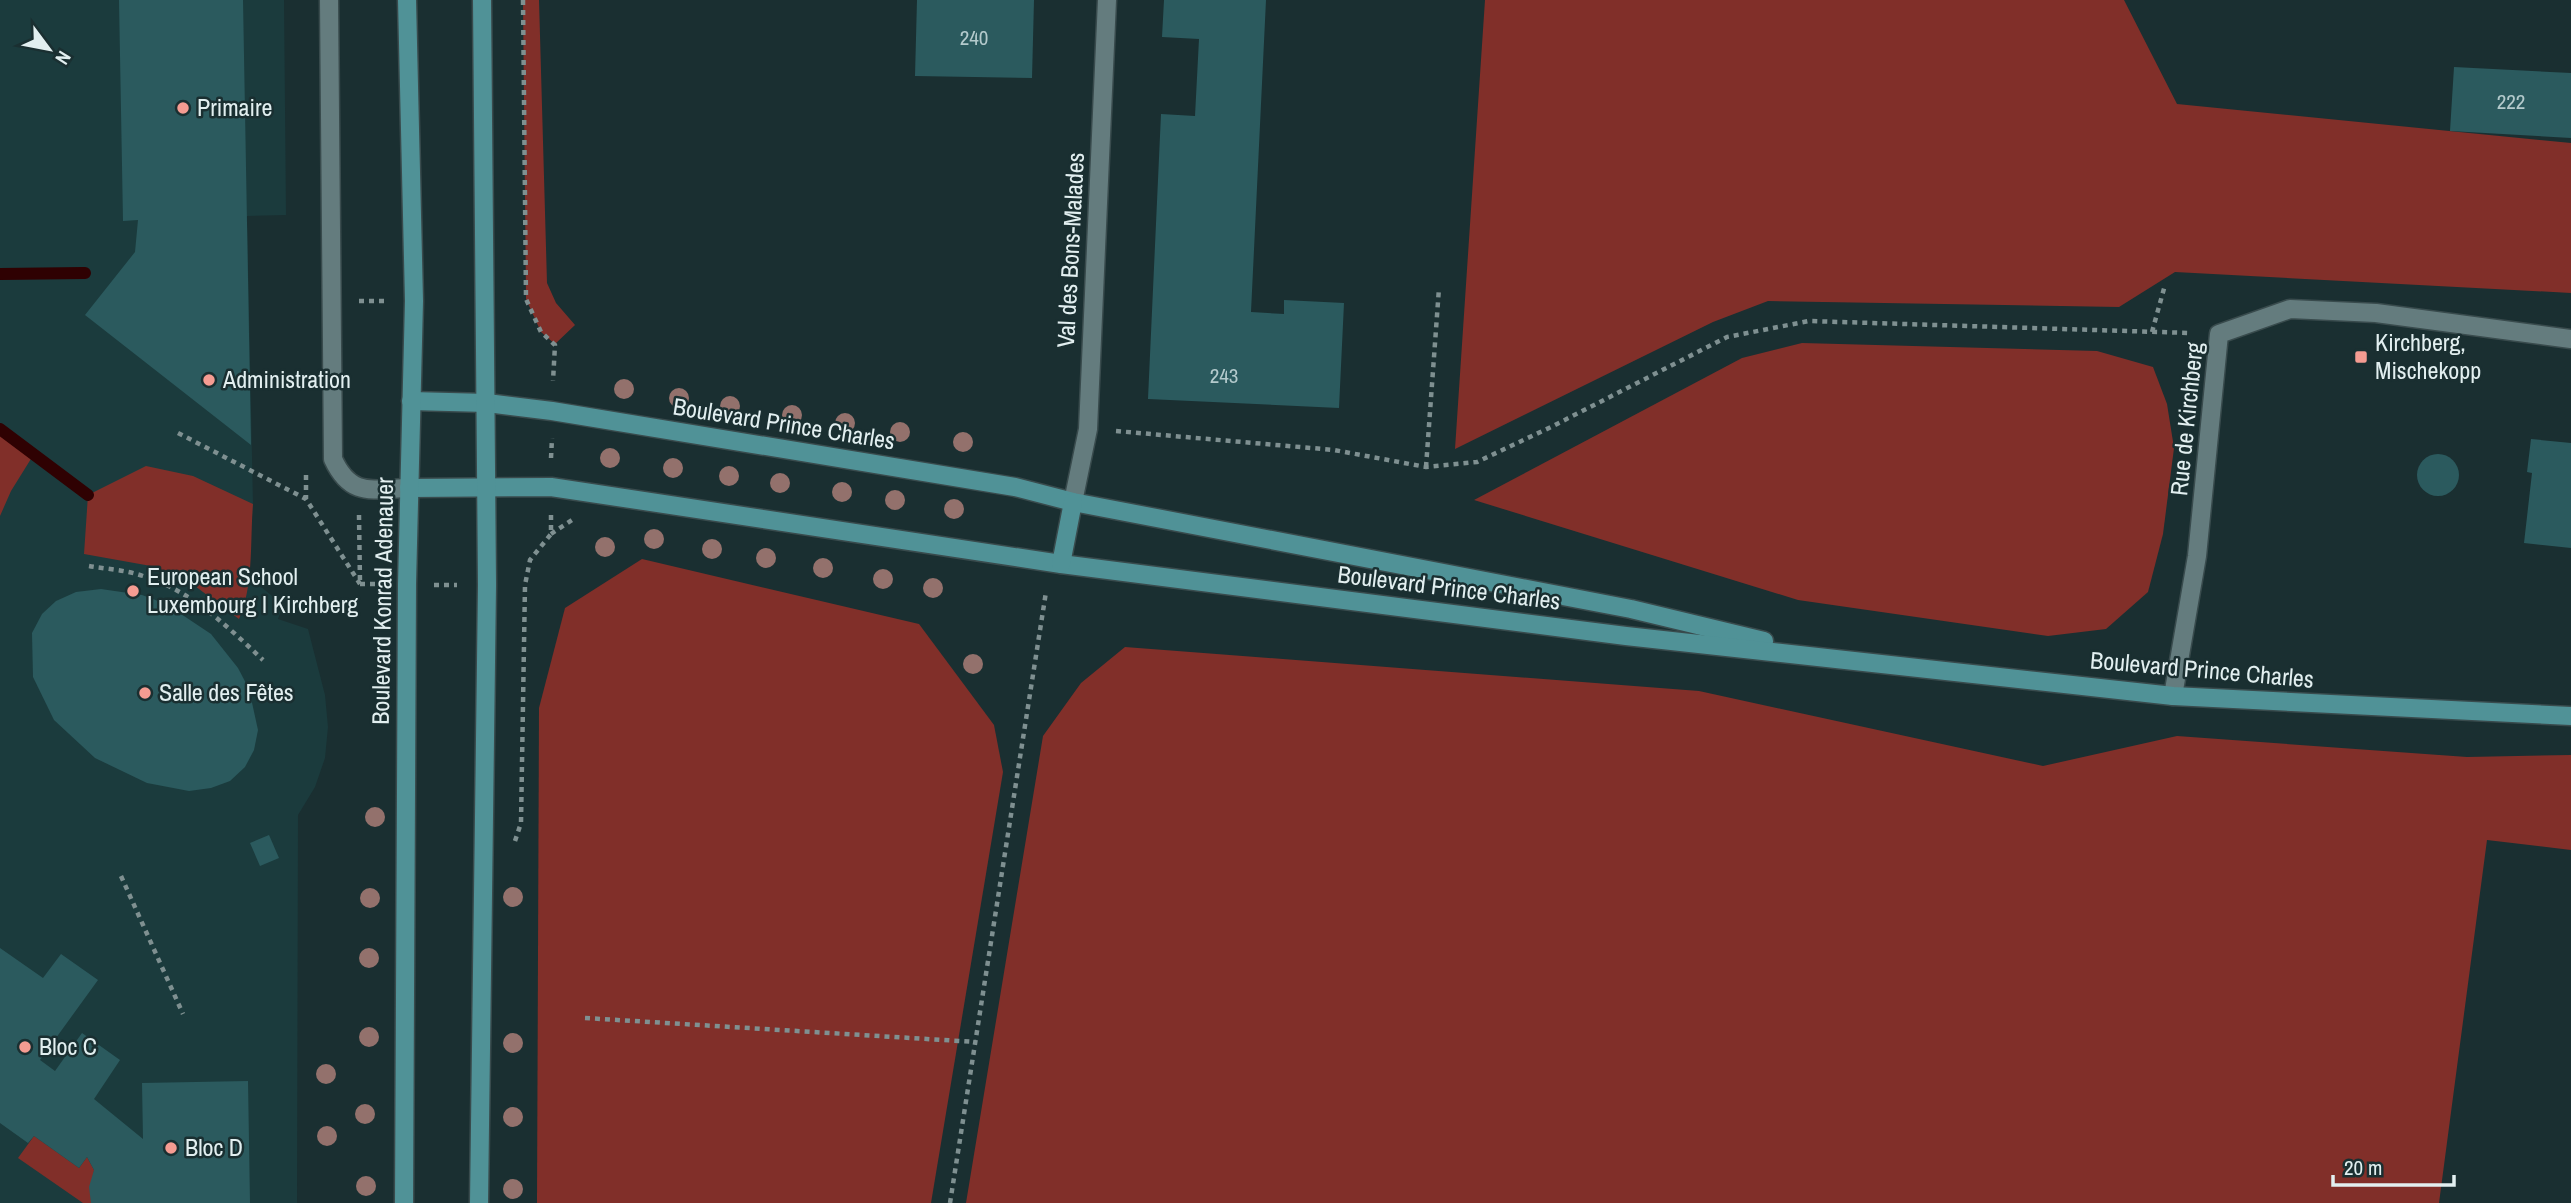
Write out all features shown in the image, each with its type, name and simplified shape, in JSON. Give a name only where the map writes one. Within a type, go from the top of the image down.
[{"type":"main road","name":"Boulevard Konrad Adenauer","points":[[404,1203],[407,584],[414,301],[407,0]]},
{"type":"main road","points":[[479,1203],[487,585],[482,0]]},
{"type":"main road","name":"Boulevard Prince Charles","points":[[411,401],[487,403],[552,411],[1015,487],[1073,502],[1631,608],[1830,657]]},
{"type":"main road","name":"Boulevard Prince Charles","points":[[409,488],[551,487],[1061,564],[1626,636],[2173,696],[2571,716]]},
{"type":"main road","points":[[1061,564],[1073,502]]},
{"type":"street","points":[[329,0],[333,459],[342,477],[358,489],[409,488]]},
{"type":"street","name":"Val des Bons-Malades","points":[[1073,502],[1088,429],[1107,0]]},
{"type":"street","name":"Rue de Kirchberg","points":[[2173,696],[2197,556],[2219,334],[2290,309],[2376,313],[2571,339]]},
{"type":"path","points":[[523,0],[526,299],[541,332],[555,345]]},
{"type":"path","points":[[2152,332],[2165,285]]},
{"type":"path","points":[[1426,467],[1439,289]]},
{"type":"path","points":[[1088,429],[1334,450],[1426,467],[1477,462],[1727,337],[1809,321],[2219,334]]},
{"type":"path","points":[[178,433],[306,499]]},
{"type":"path","points":[[950,1203],[1045,595],[1061,564]]},
{"type":"path","points":[[89,566],[142,575],[183,593],[229,628],[263,660]]},
{"type":"path","points":[[360,584],[525,586]]},
{"type":"path","points":[[121,876],[183,1014]]},
{"type":"path","points":[[585,1018],[976,1042]]},
{"type":"shaded area","name":"European School Luxembourg I Kirchberg","points":[[0,0],[284,0],[286,215],[247,216],[253,504],[248,576],[283,605],[278,619],[308,629],[325,695],[328,727],[325,758],[315,787],[298,815],[297,1203],[0,1203]]},
{"type":"shaded area","points":[[523,0],[539,0],[547,283],[556,303],[575,325],[555,344],[541,332],[526,299]]},
{"type":"shaded area","points":[[1485,0],[2124,0],[2177,104],[2571,143],[2571,293],[2175,272],[2119,307],[1768,301],[1713,322],[1455,449]]},
{"type":"shaded area","points":[[1802,343],[2097,351],[2153,367],[2167,404],[2174,448],[2163,534],[2148,592],[2106,629],[2048,636],[1798,600],[1474,500],[1742,358]]},
{"type":"shaded area","points":[[0,429],[34,454],[11,491],[0,516]]},
{"type":"shaded area","points":[[146,466],[193,476],[253,504],[249,578],[239,619],[191,583],[151,566],[84,554],[88,495]]},
{"type":"shaded area","points":[[642,559],[919,624],[994,725],[1003,772],[931,1203],[537,1203],[539,708],[565,608]]},
{"type":"shaded area","points":[[1125,647],[1699,691],[2043,766],[2177,736],[2467,757],[2571,755],[2571,850],[2487,840],[2439,1203],[966,1203],[1043,736],[1081,683]]},
{"type":"shaded area","points":[[34,1136],[79,1168],[87,1157],[94,1170],[91,1203],[83,1203],[18,1158]]},
{"type":"building","points":[[119,0],[243,0],[251,445],[85,315],[135,252],[138,220],[123,221]]},
{"type":"building","points":[[917,0],[1034,0],[1032,78],[915,76]]},
{"type":"building","points":[[1164,0],[1266,0],[1251,312],[1284,314],[1284,300],[1344,303],[1339,408],[1148,399],[1161,114],[1195,116],[1199,39],[1162,37]]},
{"type":"building","points":[[2454,67],[2571,73],[2571,138],[2450,131]]},
{"type":"building","points":[[2531,439],[2571,443],[2571,548],[2524,543],[2532,473],[2527,472]]},
{"type":"building","points":[[2438,454],[2453,460],[2459,475],[2453,490],[2438,496],[2423,490],[2417,475],[2423,460]]},
{"type":"building","name":"Salle des Fêtes","points":[[101,589],[142,595],[166,604],[211,634],[238,668],[249,689],[258,730],[254,750],[245,767],[230,781],[211,788],[189,791],[147,783],[95,758],[54,720],[33,677],[32,633],[42,614],[56,601],[76,592]]},
{"type":"building","points":[[269,835],[279,858],[260,866],[250,843]]},
{"type":"building","points":[[0,948],[43,978],[61,954],[98,980],[40,1060],[55,1071],[82,1033],[120,1060],[94,1099],[143,1139],[142,1083],[248,1081],[250,1203],[91,1203],[89,1187],[94,1170],[87,1157],[79,1168],[34,1136],[28,1143],[0,1123]]},
{"type":"waterway","points":[[0,274],[85,273]]},
{"type":"waterway","points":[[0,429],[88,495]]},
{"type":"place","name":"Primaire","points":[[183,108]]},
{"type":"place","name":"Kirchberg, Mischekopp","points":[[2361,357]]},
{"type":"place","name":"Administration","points":[[209,380]]},
{"type":"place","name":"European School Luxembourg I Kirchberg","points":[[133,591]]},
{"type":"place","name":"Salle des Fêtes","points":[[145,693]]},
{"type":"place","name":"Bloc C","points":[[25,1047]]},
{"type":"place","name":"Bloc D","points":[[171,1148]]}]
